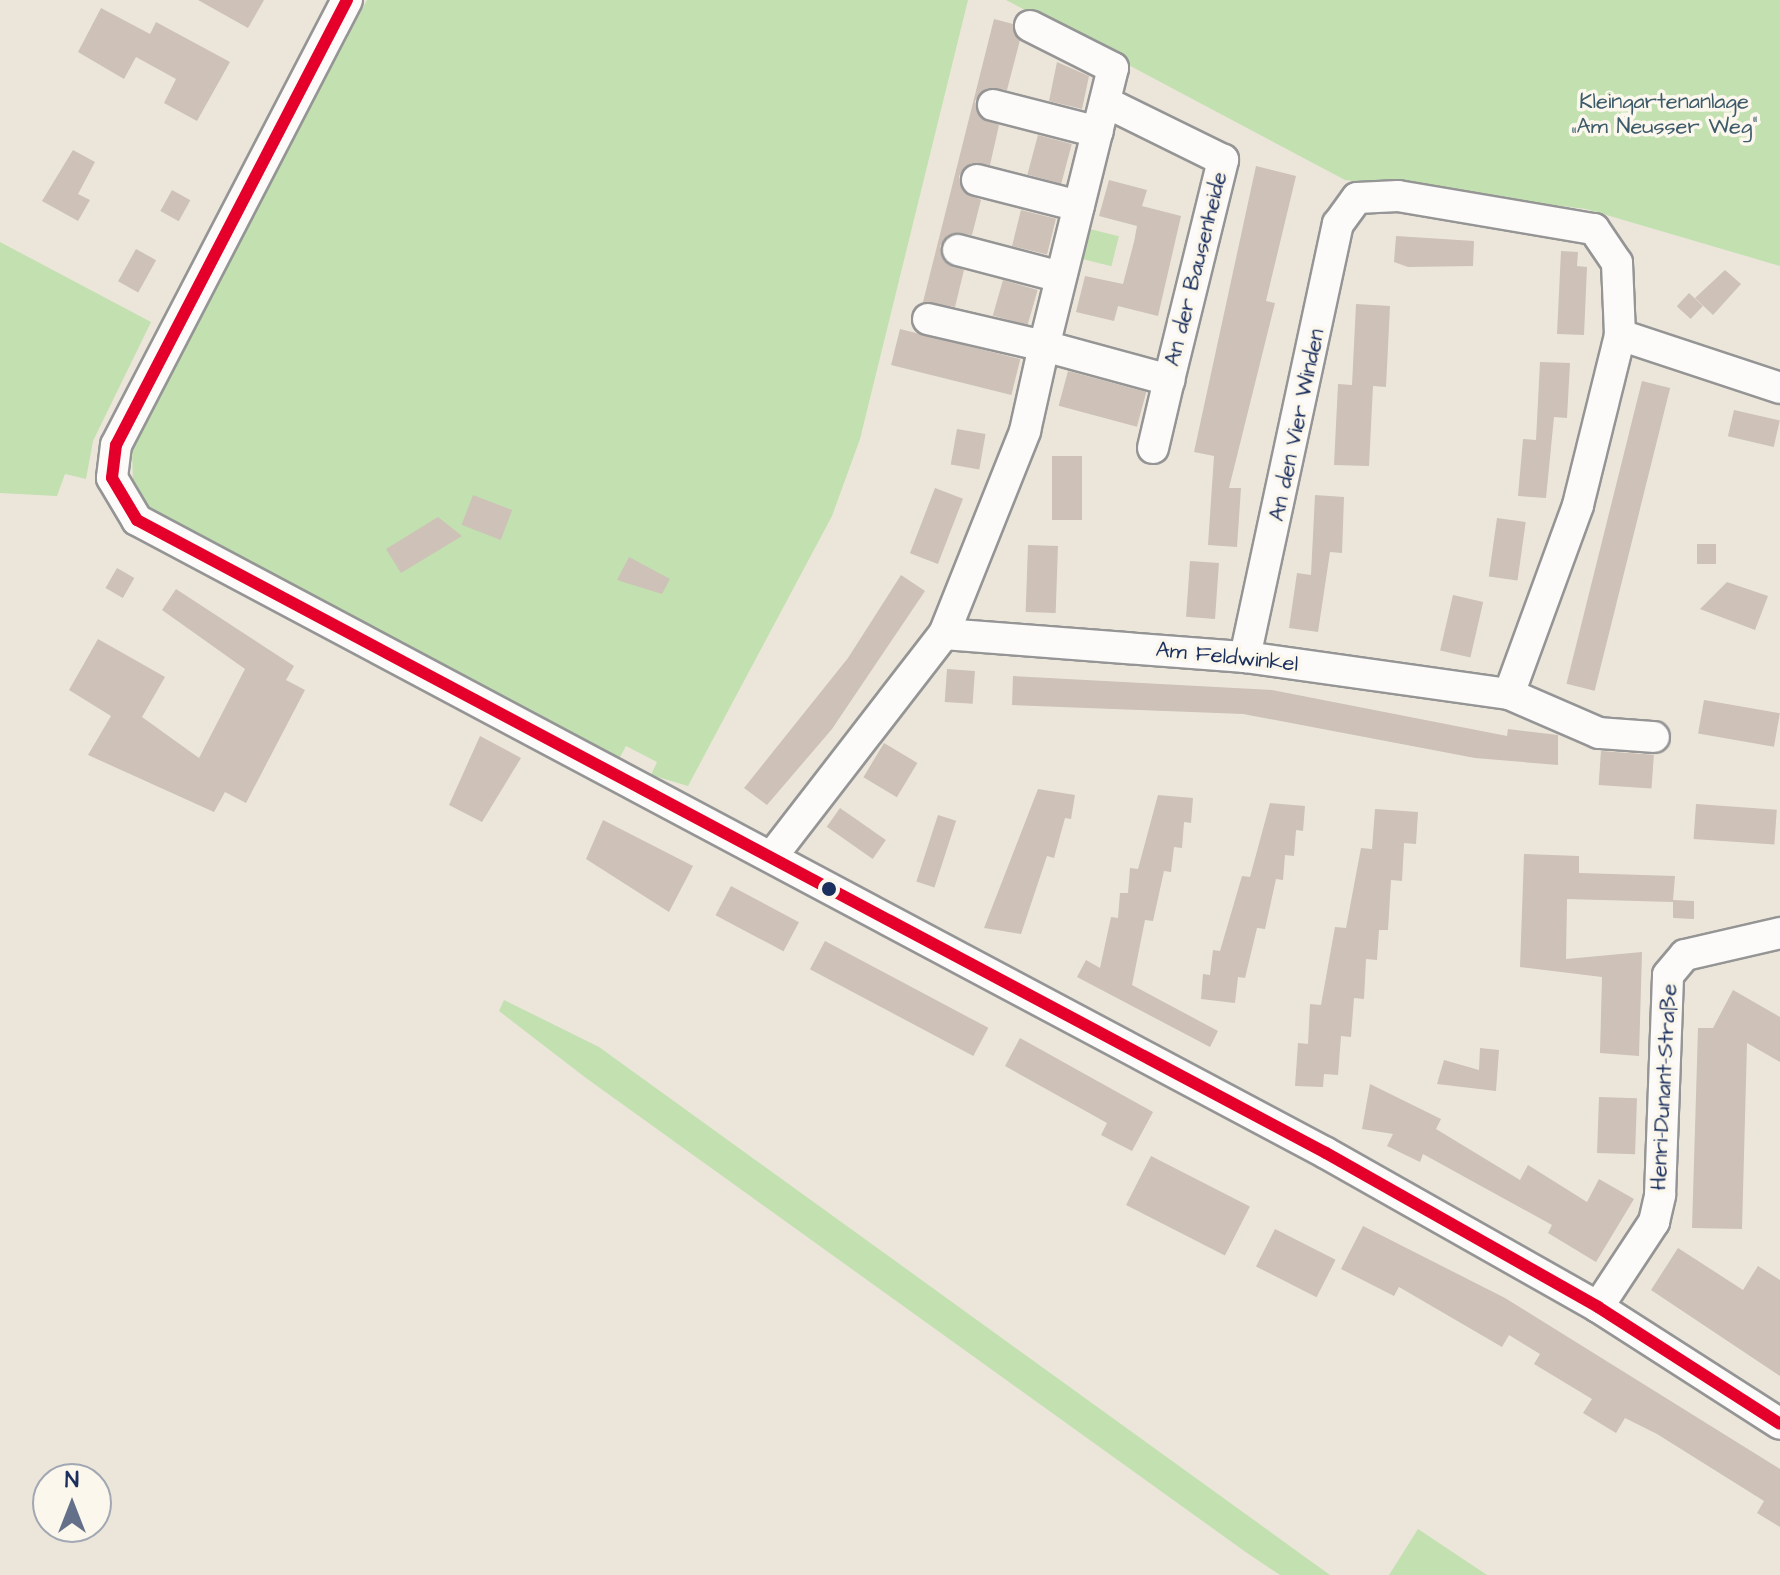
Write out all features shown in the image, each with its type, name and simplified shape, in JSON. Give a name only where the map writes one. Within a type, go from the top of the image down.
[{"type":"street","points":[[347,0],[116,445],[112,478],[124,503],[137,520],[773,855],[1598,1307],[1780,1424]]},
{"type":"street","points":[[773,855],[944,634],[1009,483],[1113,68],[1030,26]]},
{"type":"street","name":"An der Bausenheide","points":[[928,319],[1169,380],[1223,160],[1105,102]]},
{"type":"street","points":[[993,105],[1098,132]]},
{"type":"street","points":[[977,180],[1079,206]]},
{"type":"street","name":"An den Vier Winden","points":[[1245,657],[1338,224],[1357,198],[1398,196],[1594,229],[1617,263],[1620,335]]},
{"type":"street","points":[[958,250],[1061,277]]},
{"type":"street","points":[[1509,694],[1578,505],[1620,335],[1780,388]]},
{"type":"street","points":[[1153,448],[1169,380]]},
{"type":"street","name":"Am Feldwinkel","points":[[944,634],[1245,657],[1509,694],[1599,733],[1654,737]]},
{"type":"street","name":"Henri-Dunant-Straße","points":[[1598,1307],[1654,1222],[1660,1195],[1668,975],[1685,955],[1780,933]]},
{"type":"green space","points":[[367,0],[968,0],[860,439],[832,516],[688,786],[651,775],[657,762],[626,746],[619,759],[154,513],[133,483],[132,448]]},
{"type":"green space","name":"Kleingartenanlage „Am Neusser Weg“","points":[[1006,0],[1780,0],[1780,266],[1586,209],[1345,180]]},
{"type":"green space","points":[[1082,227],[1119,236],[1111,266],[1075,257]]},
{"type":"green space","points":[[0,242],[151,322],[93,441],[86,479],[65,474],[57,496],[0,493]]},
{"type":"green space","points":[[504,1000],[599,1047],[1330,1575],[1280,1575],[1247,1553],[586,1078],[499,1011]]},
{"type":"green space","points":[[1418,1529],[1487,1575],[1389,1575]]},
{"type":"building","points":[[198,0],[264,0],[248,28]]},
{"type":"building","points":[[101,8],[150,34],[156,22],[230,62],[197,121],[164,103],[176,79],[136,57],[124,79],[78,52]]},
{"type":"building","points":[[994,19],[1013,24],[1020,40],[1007,90],[987,88],[975,101],[980,117],[999,125],[990,165],[971,163],[959,176],[964,192],[981,200],[972,235],[953,233],[940,246],[945,262],[964,270],[955,307],[923,302]]},
{"type":"building","points":[[1057,62],[1089,76],[1082,109],[1049,101]]},
{"type":"building","points":[[1038,135],[1072,144],[1061,184],[1027,175]]},
{"type":"building","points":[[73,150],[95,162],[78,194],[90,200],[78,221],[42,201]]},
{"type":"building","points":[[1256,166],[1296,176],[1266,301],[1275,303],[1229,488],[1241,488],[1237,547],[1208,545],[1214,456],[1194,452]]},
{"type":"building","points":[[1109,180],[1147,190],[1142,206],[1181,216],[1158,316],[1118,306],[1114,321],[1076,312],[1085,276],[1123,284],[1134,242],[1137,226],[1099,216]]},
{"type":"building","points":[[172,190],[190,200],[179,221],[160,211]]},
{"type":"building","points":[[1021,210],[1056,219],[1047,255],[1012,246]]},
{"type":"building","points":[[1396,236],[1474,241],[1473,266],[1408,267],[1394,262]]},
{"type":"building","points":[[136,249],[156,260],[138,293],[118,281]]},
{"type":"building","points":[[1561,251],[1578,252],[1577,266],[1587,267],[1584,335],[1557,334]]},
{"type":"building","points":[[1725,270],[1741,284],[1713,315],[1695,298]]},
{"type":"building","points":[[1003,280],[1038,290],[1027,325],[993,316]]},
{"type":"building","points":[[1689,293],[1703,306],[1691,319],[1677,306]]},
{"type":"building","points":[[1356,304],[1390,306],[1386,387],[1373,386],[1369,466],[1334,465],[1338,384],[1352,385]]},
{"type":"building","points":[[900,329],[1020,359],[1011,395],[891,365]]},
{"type":"building","points":[[1540,362],[1570,363],[1567,418],[1554,417],[1546,498],[1518,496],[1523,439],[1536,440]]},
{"type":"building","points":[[1068,371],[1146,392],[1137,427],[1059,406]]},
{"type":"building","points":[[1642,381],[1670,388],[1595,691],[1567,684]]},
{"type":"building","points":[[1734,410],[1780,421],[1774,447],[1728,436]]},
{"type":"building","points":[[957,429],[986,434],[979,469],[951,464]]},
{"type":"building","points":[[1052,456],[1082,456],[1082,520],[1052,520]]},
{"type":"building","points":[[935,488],[963,499],[938,564],[910,553]]},
{"type":"building","points":[[473,495],[512,510],[501,540],[462,525]]},
{"type":"building","points":[[1315,495],[1344,497],[1342,553],[1330,552],[1318,632],[1289,628],[1297,573],[1311,575]]},
{"type":"building","points":[[438,517],[462,536],[401,573],[386,549]]},
{"type":"building","points":[[1497,518],[1526,522],[1518,580],[1489,576]]},
{"type":"building","points":[[1697,544],[1716,544],[1716,564],[1697,564]]},
{"type":"building","points":[[1028,545],[1058,546],[1056,613],[1026,612]]},
{"type":"building","points":[[629,557],[670,579],[662,594],[617,580]]},
{"type":"building","points":[[1190,561],[1219,563],[1215,619],[1186,617]]},
{"type":"building","points":[[117,568],[134,578],[123,598],[106,588]]},
{"type":"building","points":[[901,575],[925,591],[832,729],[767,805],[744,788],[848,658]]},
{"type":"building","points":[[1727,582],[1768,596],[1755,630],[1700,609]]},
{"type":"building","points":[[176,589],[294,666],[286,680],[305,690],[246,803],[225,792],[214,812],[88,755],[111,716],[69,690],[98,639],[165,677],[142,717],[199,758],[245,669],[162,610]]},
{"type":"building","points":[[1453,595],[1483,602],[1470,658],[1440,651]]},
{"type":"building","points":[[947,669],[975,671],[973,704],[945,702]]},
{"type":"building","points":[[1013,676],[1272,690],[1507,736],[1508,729],[1558,735],[1558,765],[1475,758],[1243,714],[1012,705]]},
{"type":"building","points":[[1704,700],[1780,713],[1774,747],[1698,733]]},
{"type":"building","points":[[480,736],[521,758],[482,822],[449,805]]},
{"type":"building","points":[[884,743],[917,763],[897,797],[863,777]]},
{"type":"building","points":[[1601,751],[1654,755],[1651,789],[1599,785]]},
{"type":"building","points":[[1038,789],[1075,795],[1071,819],[1065,818],[1054,858],[1047,856],[1021,934],[984,928]]},
{"type":"building","points":[[1158,795],[1193,798],[1191,823],[1184,822],[1182,848],[1174,847],[1171,872],[1164,871],[1153,921],[1145,920],[1132,985],[1218,1031],[1210,1047],[1077,977],[1086,960],[1100,968],[1111,917],[1118,918],[1120,893],[1128,893],[1130,868],[1138,869]]},
{"type":"building","points":[[1270,803],[1305,806],[1303,831],[1296,830],[1294,856],[1285,855],[1283,880],[1276,879],[1265,929],[1257,928],[1245,978],[1238,977],[1235,1003],[1201,999],[1203,974],[1210,975],[1213,950],[1220,951],[1242,876],[1250,877]]},
{"type":"building","points":[[1696,804],[1777,810],[1774,845],[1694,839]]},
{"type":"building","points":[[840,808],[886,840],[873,859],[827,827]]},
{"type":"building","points":[[1375,809],[1418,812],[1416,844],[1404,843],[1402,881],[1391,880],[1388,930],[1379,930],[1377,960],[1366,959],[1364,999],[1354,998],[1351,1037],[1341,1036],[1338,1075],[1324,1074],[1323,1087],[1295,1086],[1298,1043],[1308,1044],[1310,1004],[1321,1005],[1335,927],[1346,928],[1361,848],[1372,849]]},
{"type":"building","points":[[938,815],[956,821],[934,887],[916,882]]},
{"type":"building","points":[[603,820],[693,866],[669,912],[586,859]]},
{"type":"building","points":[[1524,854],[1579,856],[1579,873],[1675,876],[1673,900],[1694,901],[1694,919],[1673,918],[1673,902],[1567,899],[1566,959],[1642,952],[1639,1056],[1600,1053],[1602,977],[1520,967]]},
{"type":"building","points":[[731,886],[799,922],[783,951],[716,915]]},
{"type":"building","points":[[825,941],[988,1028],[973,1056],[810,969]]},
{"type":"building","points":[[1733,990],[1780,1017],[1780,1062],[1747,1043],[1742,1229],[1692,1228],[1698,1028],[1713,1028]]},
{"type":"building","points":[[1020,1038],[1153,1112],[1132,1151],[1101,1135],[1107,1123],[1005,1066]]},
{"type":"building","points":[[1480,1048],[1499,1050],[1496,1091],[1437,1084],[1444,1060],[1479,1070]]},
{"type":"building","points":[[1370,1084],[1441,1119],[1436,1129],[1520,1180],[1528,1165],[1587,1202],[1599,1179],[1634,1199],[1596,1262],[1548,1233],[1552,1225],[1423,1154],[1420,1162],[1387,1146],[1393,1134],[1362,1129]]},
{"type":"building","points":[[1599,1097],[1637,1098],[1635,1154],[1597,1153]]},
{"type":"building","points":[[1151,1156],[1250,1206],[1225,1255],[1126,1205]]},
{"type":"building","points":[[1363,1226],[1505,1298],[1780,1469],[1780,1527],[1757,1513],[1764,1501],[1657,1434],[1625,1418],[1616,1433],[1583,1413],[1592,1399],[1534,1364],[1540,1354],[1509,1335],[1502,1347],[1399,1287],[1394,1296],[1341,1269]]},
{"type":"building","points":[[1275,1229],[1336,1260],[1317,1297],[1256,1266]]},
{"type":"building","points":[[1678,1248],[1743,1290],[1758,1266],[1780,1280],[1780,1376],[1651,1290]]},
{"type":"transit line","points":[[347,0],[116,445],[112,478],[137,520],[1326,1153],[1598,1307],[1780,1424]]}]
